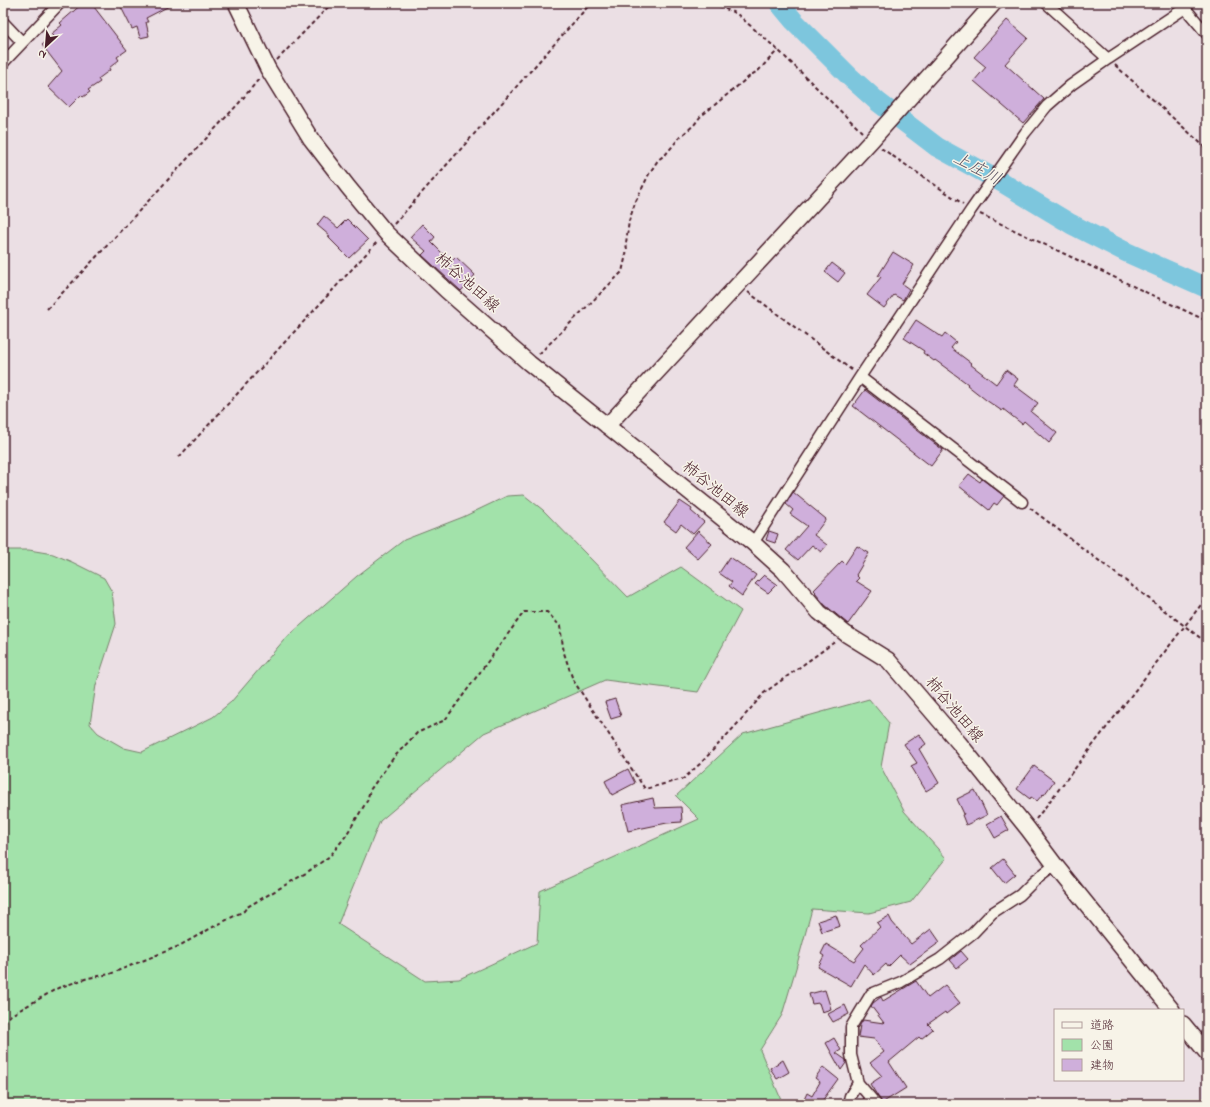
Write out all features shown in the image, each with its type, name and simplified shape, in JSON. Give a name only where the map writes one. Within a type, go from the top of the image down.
[{"type":"main road","name":"柿谷池田線","points":[[236,3],[268,69],[311,139],[348,187],[386,232],[446,290],[529,363],[753,543],[783,570],[819,612],[846,634],[888,660],[959,743],[1171,1009]]},
{"type":"main road","points":[[607,426],[871,141],[994,3]]},
{"type":"main road","points":[[1184,1025],[1207,1053]]},
{"type":"street","points":[[3,63],[60,3]]},
{"type":"street","points":[[1046,3],[1108,59]]},
{"type":"street","points":[[753,543],[860,377],[971,210],[1025,133],[1047,106],[1070,85],[1185,8],[1207,34]]},
{"type":"street","points":[[3,22],[22,42]]},
{"type":"street","points":[[860,377],[1022,502]]},
{"type":"street","points":[[876,1104],[858,1083],[851,1055],[851,1027],[871,994],[901,982],[940,959],[973,933],[992,913],[1020,895],[1034,881],[1055,865]]},
{"type":"street","points":[[848,1104],[850,1096],[858,1083]]},
{"type":"path","points":[[47,309],[239,103],[268,69],[332,3]]},
{"type":"path","points":[[179,457],[386,232],[591,3]]},
{"type":"path","points":[[712,3],[737,14],[778,50],[871,141],[971,210],[1207,321]]},
{"type":"path","points":[[529,363],[622,272],[627,250],[626,243],[629,220],[635,203],[649,174],[658,160],[666,154],[700,117],[750,75],[758,71],[778,50]]},
{"type":"path","points":[[1108,59],[1207,150]]},
{"type":"path","points":[[737,284],[860,377]]},
{"type":"path","points":[[1022,502],[1207,643]]},
{"type":"path","points":[[1028,829],[1207,597]]},
{"type":"path","points":[[3,1022],[11,1015],[58,988],[88,978],[110,974],[179,946],[244,912],[247,907],[306,873],[330,856],[345,838],[367,801],[370,790],[394,757],[417,733],[445,720],[524,612],[547,612],[560,626],[564,653],[573,680],[645,788],[683,779],[711,752],[764,693],[846,634]]},
{"type":"green space","points":[[524,495],[543,510],[628,597],[681,567],[741,611],[698,692],[605,680],[484,733],[380,821],[338,924],[425,981],[459,979],[537,943],[540,891],[699,819],[676,796],[743,734],[869,699],[889,723],[881,767],[904,811],[946,858],[911,902],[869,913],[812,909],[782,1015],[760,1050],[783,1104],[3,1104],[3,550],[29,550],[53,554],[104,578],[112,592],[116,624],[96,685],[90,724],[98,733],[124,748],[142,752],[213,717],[231,702],[284,640],[357,576],[404,540],[463,517],[507,496]]},
{"type":"building","points":[[83,3],[91,3],[127,50],[117,57],[119,60],[109,68],[110,70],[98,79],[100,82],[88,90],[90,92],[83,97],[81,95],[69,107],[48,87],[62,71],[42,45],[53,36],[51,34],[62,25],[60,23]]},
{"type":"building","points":[[129,3],[175,3],[146,18],[148,22],[146,22],[149,36],[140,38],[137,27],[132,29],[121,7]]},
{"type":"building","points":[[1007,20],[1028,38],[1005,64],[1044,99],[1023,123],[974,81],[986,67],[974,57]]},
{"type":"building","points":[[324,216],[338,228],[347,219],[368,240],[349,258],[328,237],[330,236],[317,225]]},
{"type":"building","points":[[422,224],[435,237],[431,242],[451,262],[456,257],[475,275],[461,291],[422,255],[426,251],[410,237]]},
{"type":"building","points":[[893,252],[914,265],[902,284],[909,289],[903,300],[894,295],[884,308],[867,295],[881,277],[878,276]]},
{"type":"building","points":[[832,263],[845,273],[838,282],[825,272]]},
{"type":"building","points":[[916,320],[942,337],[945,333],[956,342],[951,348],[996,384],[1006,370],[1018,379],[1014,385],[1038,403],[1031,412],[1057,433],[1049,443],[1024,421],[1022,424],[1003,409],[1002,411],[986,400],[967,385],[968,384],[904,338]]},
{"type":"building","points":[[865,390],[943,450],[931,466],[853,406]]},
{"type":"building","points":[[969,474],[980,482],[982,479],[1004,496],[997,505],[994,503],[989,510],[959,486]]},
{"type":"building","points":[[793,492],[826,519],[814,535],[827,545],[821,552],[812,545],[798,560],[786,550],[807,526],[790,514],[793,510],[786,504]]},
{"type":"building","points":[[680,501],[692,509],[691,511],[704,522],[693,534],[681,524],[676,531],[664,522]]},
{"type":"building","points":[[698,531],[712,544],[698,559],[684,547]]},
{"type":"building","points":[[769,531],[778,534],[775,543],[766,540]]},
{"type":"building","points":[[857,546],[869,553],[856,575],[859,578],[856,581],[872,591],[848,624],[825,605],[814,590],[842,561],[845,564]]},
{"type":"building","points":[[730,557],[756,575],[742,596],[729,586],[732,582],[719,573]]},
{"type":"building","points":[[764,575],[777,584],[768,593],[755,584]]},
{"type":"building","points":[[615,699],[621,716],[611,719],[605,702]]},
{"type":"building","points":[[919,734],[926,744],[919,749],[939,783],[926,791],[911,766],[917,763],[904,744]]},
{"type":"building","points":[[1034,766],[1054,781],[1044,795],[1043,794],[1037,801],[1031,797],[1030,799],[1017,789]]},
{"type":"building","points":[[628,769],[635,783],[612,795],[605,781]]},
{"type":"building","points":[[975,790],[987,815],[966,825],[962,815],[964,814],[957,799]]},
{"type":"building","points":[[653,798],[655,808],[681,807],[682,822],[667,823],[628,831],[622,805]]},
{"type":"building","points":[[1001,816],[1009,830],[995,838],[987,824]]},
{"type":"building","points":[[1003,859],[1015,874],[1004,883],[992,868]]},
{"type":"building","points":[[836,915],[840,926],[822,932],[818,921]]},
{"type":"building","points":[[889,916],[892,922],[911,944],[931,929],[940,942],[910,964],[900,955],[888,967],[886,964],[874,975],[864,964],[851,986],[818,967],[824,956],[821,954],[826,944],[854,961],[864,948],[861,945],[880,927],[877,923]]},
{"type":"building","points":[[961,951],[968,959],[957,968],[950,960]]},
{"type":"building","points":[[916,981],[928,998],[945,985],[960,1003],[946,1014],[945,1012],[928,1024],[933,1029],[921,1039],[919,1037],[889,1062],[906,1088],[882,1103],[870,1084],[882,1076],[870,1063],[884,1052],[874,1039],[858,1037],[860,1025],[863,1020],[884,1023],[871,1006],[873,1003],[881,997],[883,1001]]},
{"type":"building","points":[[825,990],[831,1009],[822,1012],[819,1003],[812,1004],[809,994]]},
{"type":"building","points":[[845,1005],[849,1014],[833,1022],[828,1014]]},
{"type":"building","points":[[834,1038],[841,1050],[836,1053],[846,1060],[846,1063],[841,1070],[826,1043]]},
{"type":"building","points":[[783,1060],[789,1072],[777,1079],[770,1068]]},
{"type":"building","points":[[823,1067],[838,1079],[822,1101],[828,1104],[802,1104],[807,1093],[812,1096],[820,1082],[815,1078]]},
{"type":"waterway","name":"上庄川","points":[[779,3],[794,21],[850,77],[878,102],[937,147],[1003,183],[1071,224],[1126,252],[1207,288]]}]
